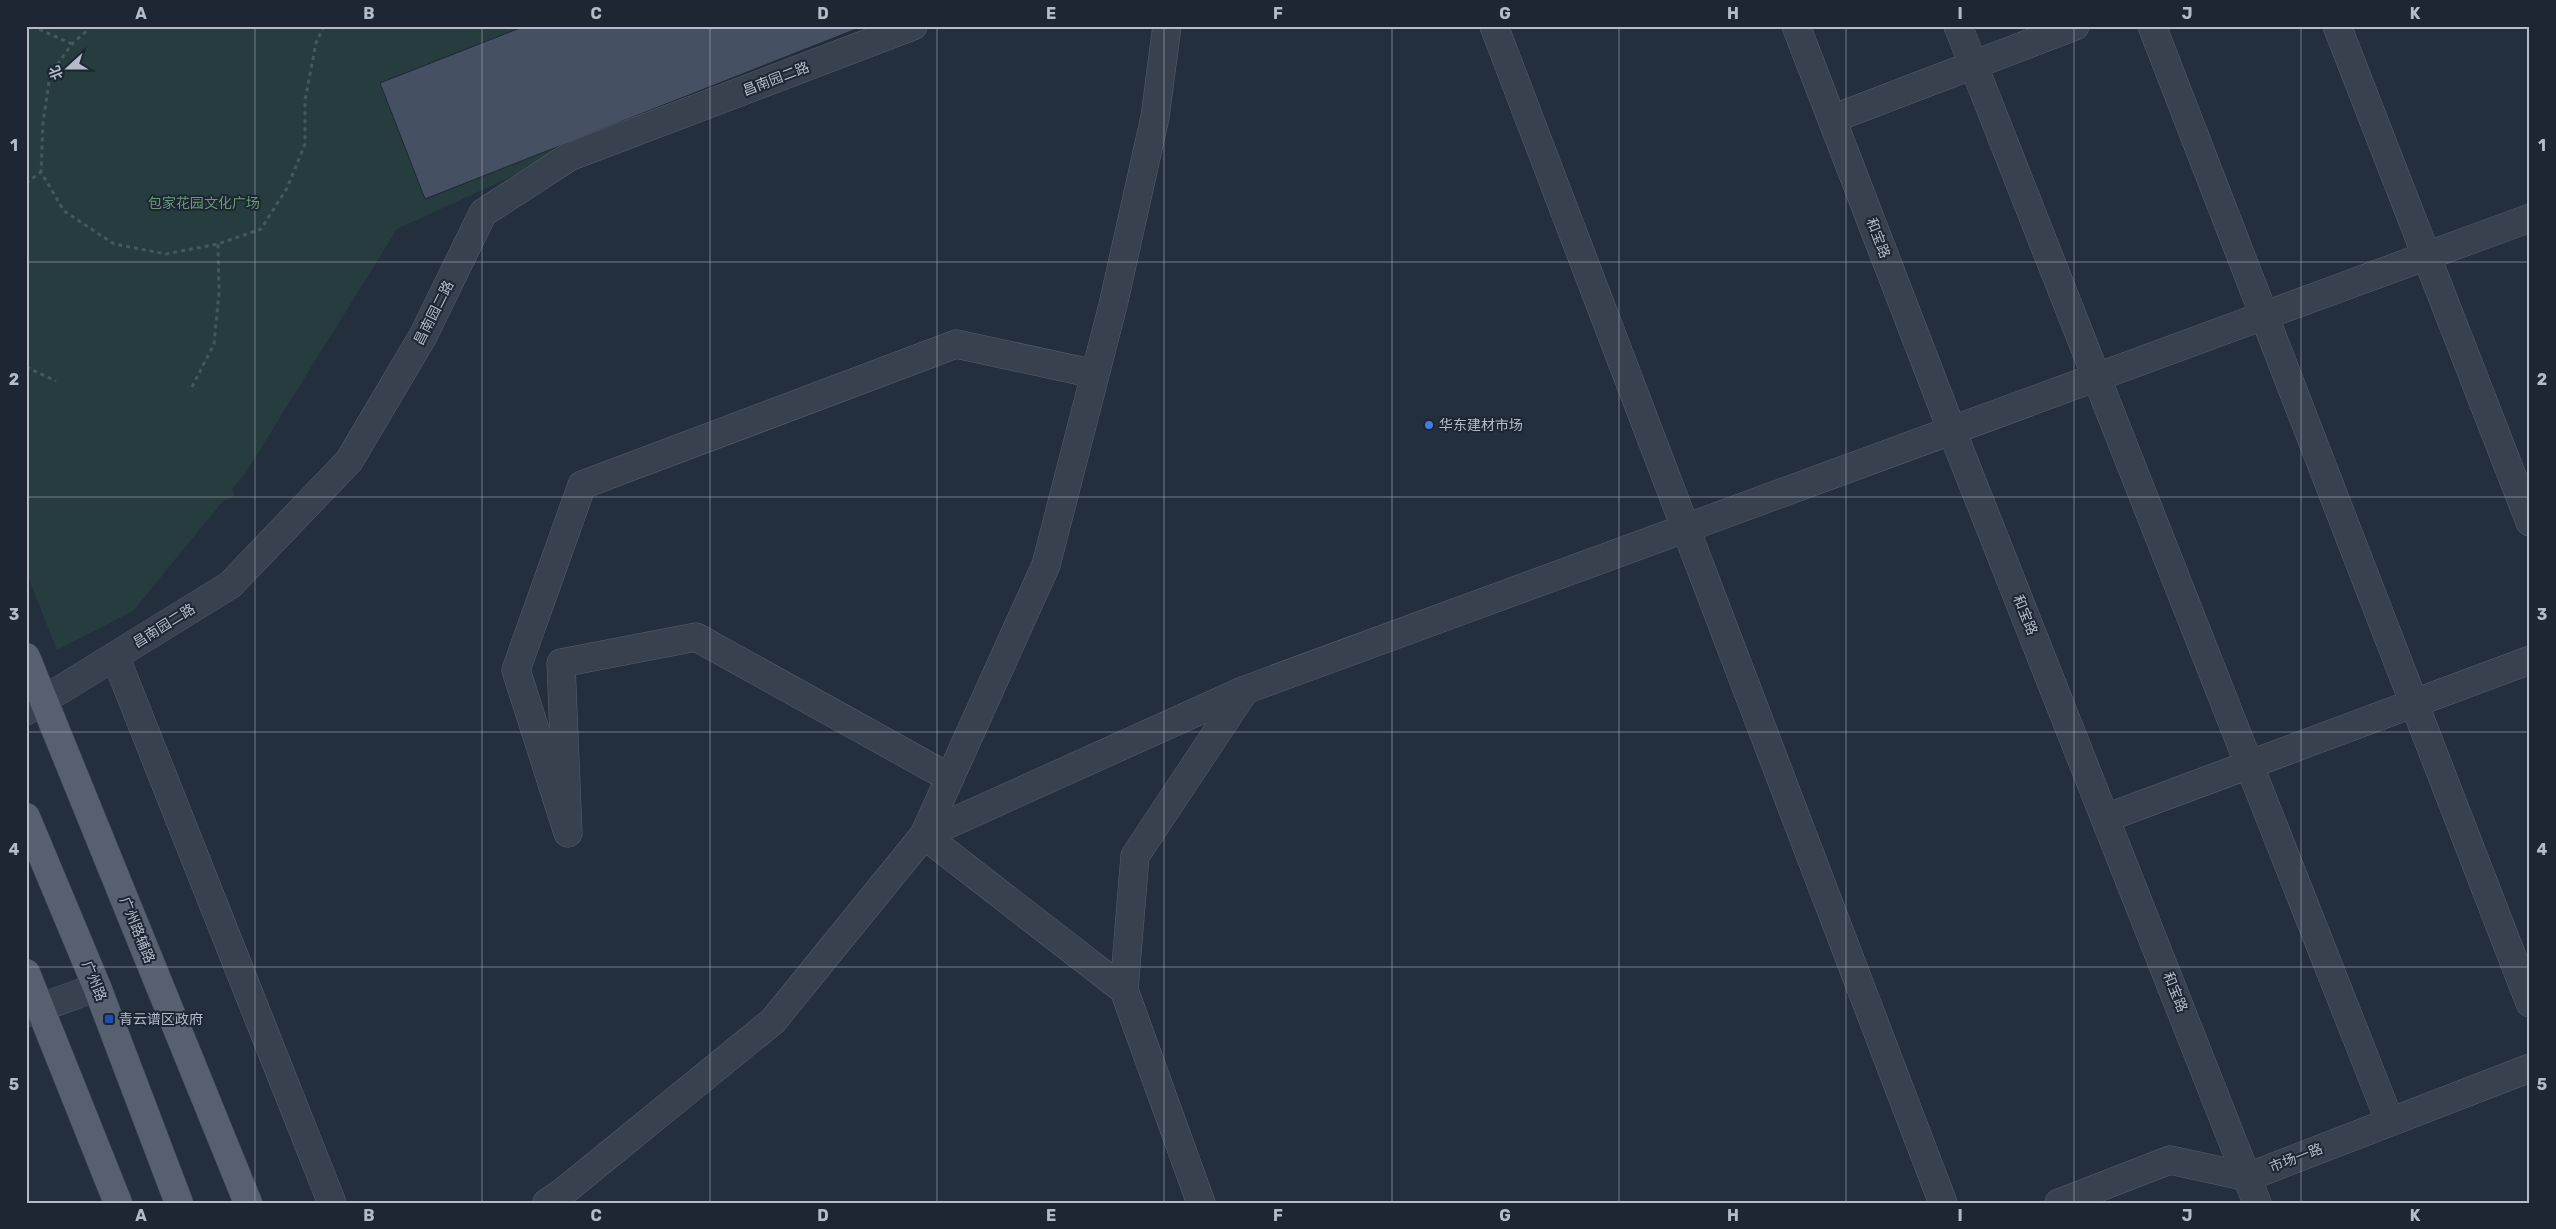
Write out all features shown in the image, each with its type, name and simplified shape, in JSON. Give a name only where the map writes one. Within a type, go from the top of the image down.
[{"type":"main road","name":"广州路辅路","points":[[26,657],[35,705],[248,1203]]},
{"type":"main road","name":"广州路","points":[[26,817],[97,987],[179,1203]]},
{"type":"main road","points":[[26,973],[34,1011],[118,1203]]},
{"type":"street","name":"昌南园二路","points":[[35,705],[230,585],[349,461],[423,336],[483,213],[569,157],[913,26]]},
{"type":"street","points":[[547,1203],[773,1021],[924,835],[1046,565],[1096,374],[1155,117],[1167,26]]},
{"type":"street","points":[[1494,26],[1943,1203]]},
{"type":"street","name":"和宝路","points":[[1796,26],[1952,431],[2257,1203]]},
{"type":"street","points":[[1958,26],[2390,1122]]},
{"type":"street","points":[[1832,119],[2075,26]]},
{"type":"street","points":[[2152,26],[2530,1003]]},
{"type":"street","points":[[2337,26],[2530,522]]},
{"type":"street","points":[[924,835],[1246,690],[2530,218]]},
{"type":"street","points":[[950,778],[696,637],[561,663],[568,833],[516,670],[582,485],[956,344],[1096,374]]},
{"type":"street","points":[[115,656],[332,1203]]},
{"type":"street","points":[[2106,818],[2530,660]]},
{"type":"street","points":[[1201,1203],[1124,990],[1135,856],[1246,690]]},
{"type":"street","points":[[924,835],[1124,990]]},
{"type":"street","points":[[34,1011],[97,987]]},
{"type":"street","name":"市场一路","points":[[2248,1177],[2530,1068]]},
{"type":"street","points":[[2058,1203],[2170,1160],[2248,1177],[2239,1203]]},
{"type":"path","points":[[32,26],[72,44]]},
{"type":"path","points":[[92,26],[72,44],[50,75],[43,123],[41,172],[64,211],[114,244],[166,254],[218,244],[261,229],[287,188],[305,144],[305,100],[316,42],[324,26]]},
{"type":"path","points":[[26,183],[41,172]]},
{"type":"path","points":[[192,387],[214,344],[219,293],[218,244]]},
{"type":"path","points":[[26,367],[56,381]]},
{"type":"green space","name":"包家花园文化广场","points":[[26,26],[841,26],[397,229],[245,474],[232,489],[235,496],[223,501],[133,611],[57,650],[26,572]]},
{"type":"building","points":[[525,26],[864,26],[425,199],[380,83]]},
{"type":"place","name":"华东建材市场","points":[[1429,425]]},
{"type":"place","name":"青云谱区政府","points":[[109,1019]]}]
